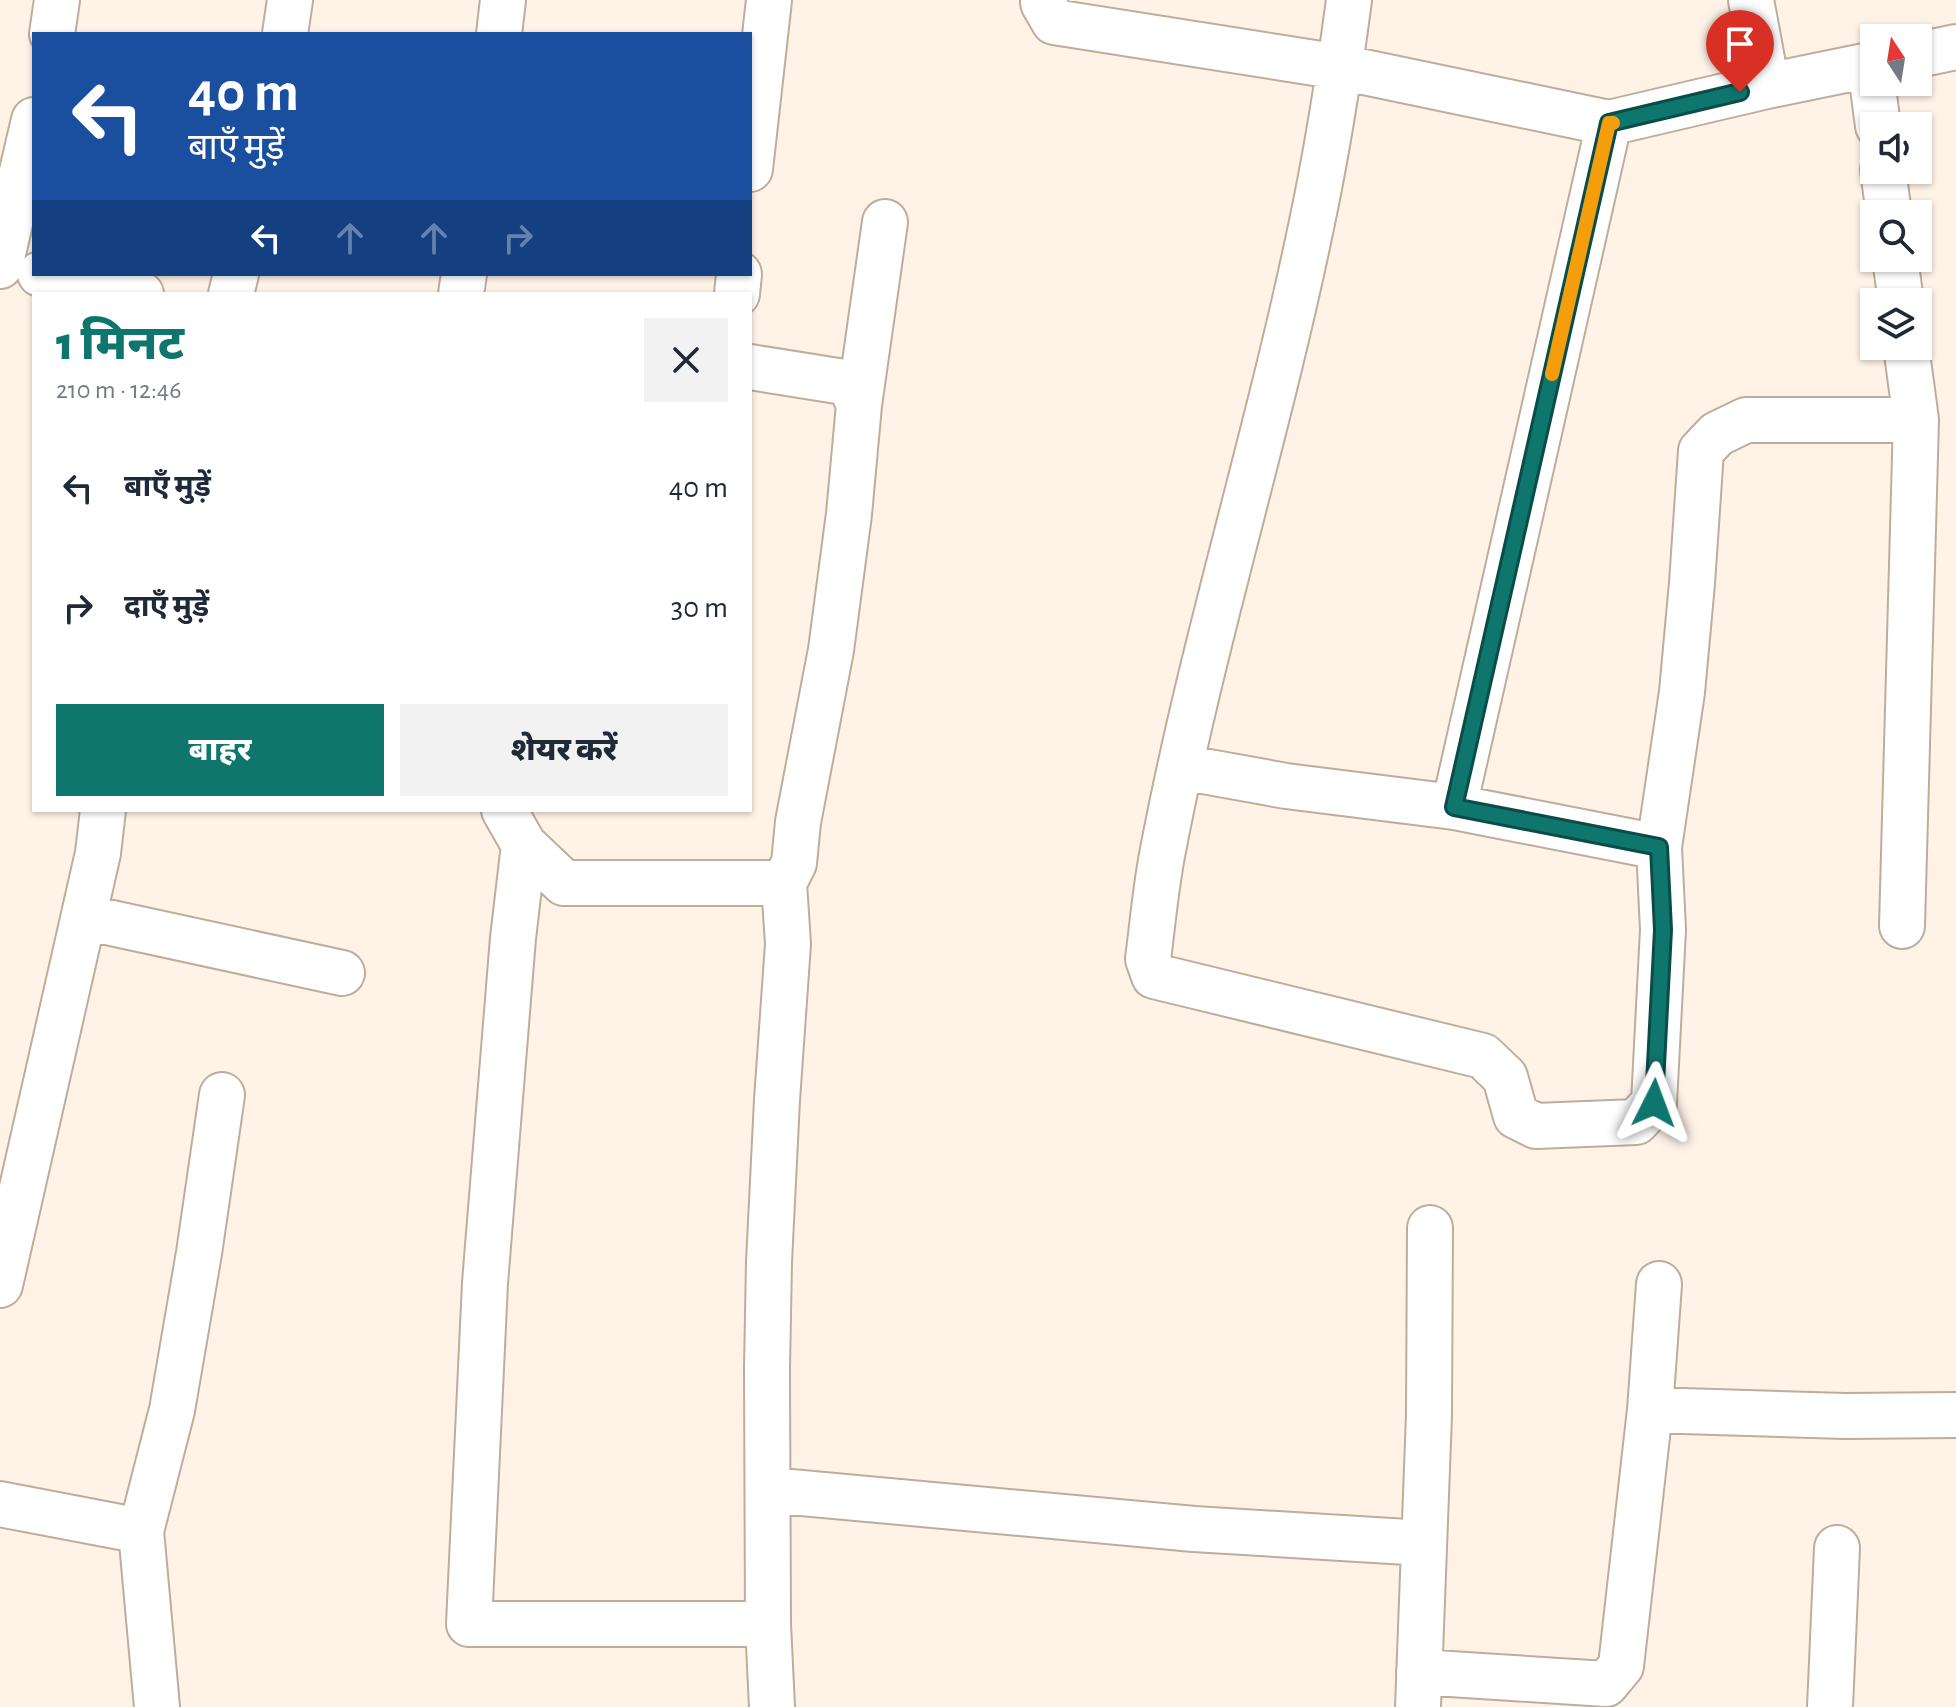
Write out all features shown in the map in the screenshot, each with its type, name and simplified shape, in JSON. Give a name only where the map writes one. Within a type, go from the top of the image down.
[{"type":"street","points":[[52,32],[57,0]]},
{"type":"street","points":[[285,32],[290,0]]},
{"type":"street","points":[[499,32],[503,0]]},
{"type":"street","points":[[752,151],[769,0]]},
{"type":"street","points":[[1043,0],[1054,22],[1340,67],[1609,123],[1860,67]]},
{"type":"street","points":[[1349,0],[1308,241],[1203,663],[1163,847],[1148,959],[1154,976],[1483,1056],[1505,1077],[1516,1116],[1536,1126],[1636,1122],[1654,1103],[1663,930],[1659,847],[1682,692],[1701,451],[1717,434],[1746,420],[1916,420]]},
{"type":"street","points":[[1751,0],[1767,86]]},
{"type":"street","points":[[1932,52],[1956,47]]},
{"type":"street","points":[[1454,807],[1609,123]]},
{"type":"street","points":[[32,129],[0,266],[32,272]]},
{"type":"street","points":[[772,1707],[768,1624],[767,1368],[777,1100],[788,944],[784,883],[794,863],[798,822],[831,650],[849,514],[859,405],[885,222]]},
{"type":"street","points":[[52,276],[131,292]]},
{"type":"street","points":[[1902,926],[1916,420],[1908,360]]},
{"type":"street","points":[[752,367],[844,382],[853,391],[859,405]]},
{"type":"street","points":[[1181,767],[1286,786],[1454,807],[1659,847]]},
{"type":"street","points":[[0,1285],[98,853],[103,812]]},
{"type":"street","points":[[514,828],[564,883],[784,883]]},
{"type":"street","points":[[514,828],[512,953],[485,1283],[469,1624],[768,1624]]},
{"type":"street","points":[[84,917],[342,973]]},
{"type":"street","points":[[157,1707],[141,1531],[172,1410],[222,1095]]},
{"type":"street","points":[[1430,1228],[1429,1415],[1418,1690],[1606,1684],[1621,1666],[1650,1410],[1659,1284]]},
{"type":"street","points":[[1650,1410],[1845,1416],[1956,1415]]},
{"type":"street","points":[[769,1490],[1194,1529],[1424,1543]]},
{"type":"street","points":[[0,1504],[141,1531]]},
{"type":"street","points":[[1830,1707],[1837,1548]]},
{"type":"slow traffic","points":[[1552,374],[1609,123],[1613,123]]},
{"type":"route","points":[[1654,1103],[1663,930],[1659,847],[1454,807],[1609,123],[1740,92]]}]
